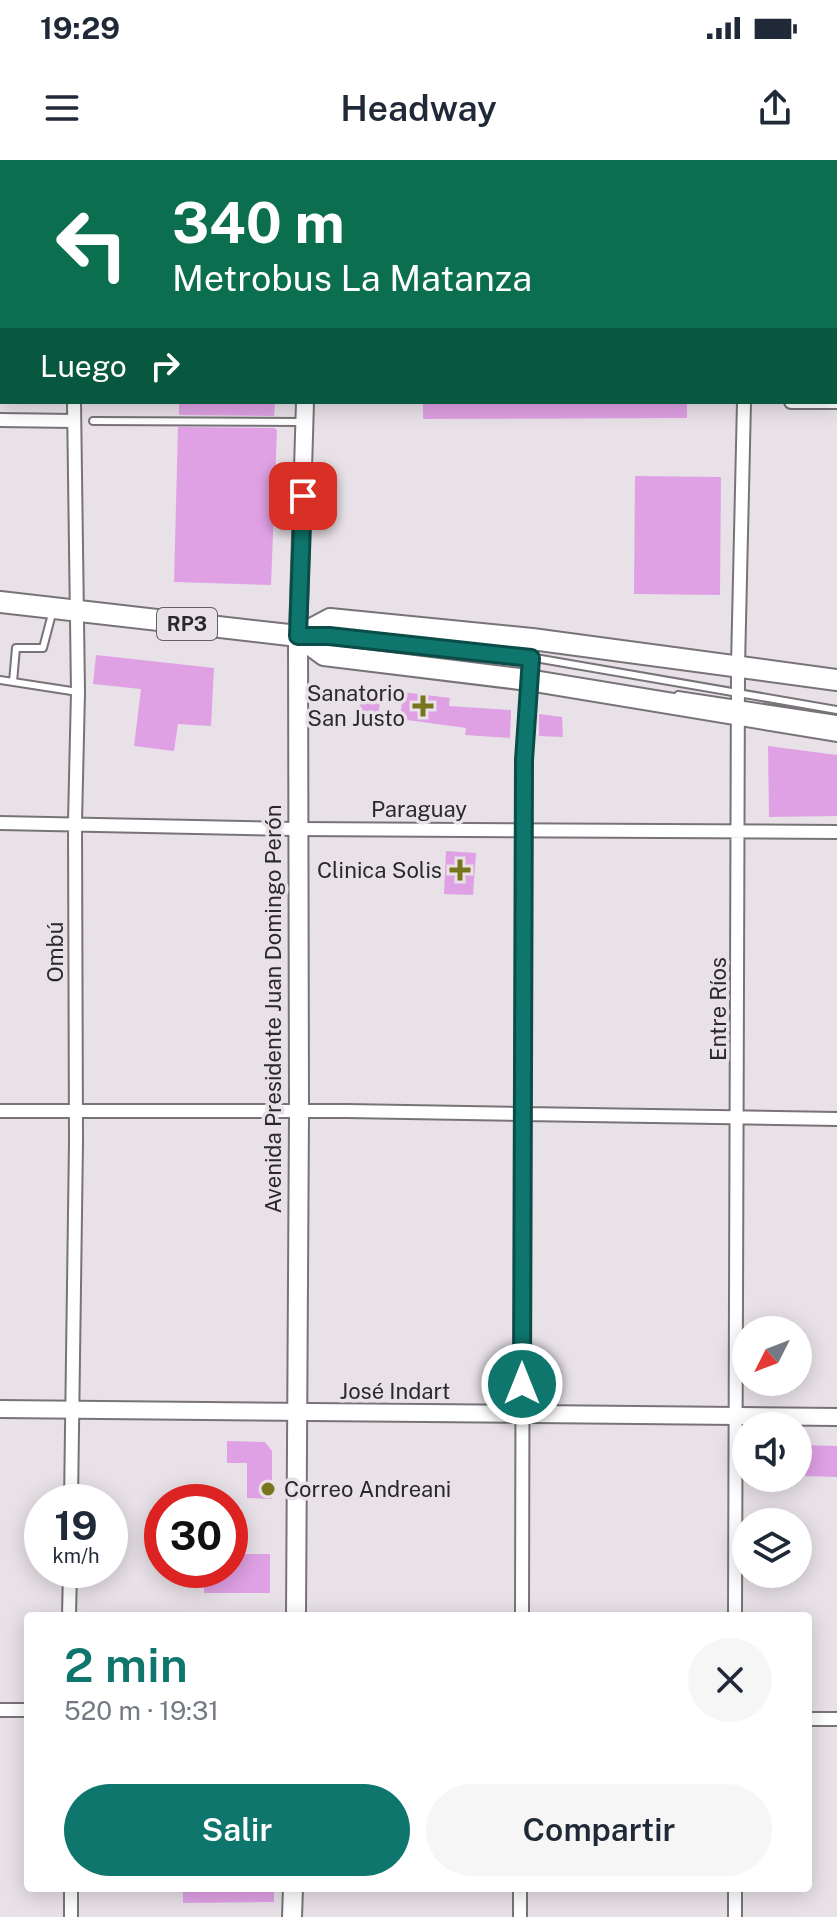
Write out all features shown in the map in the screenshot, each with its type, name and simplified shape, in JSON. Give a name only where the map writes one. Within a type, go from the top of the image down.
[{"type":"highway","name":"RP3","points":[[0,602],[298,636],[324,655],[738,704],[837,731]]},
{"type":"highway","points":[[298,636],[330,619],[532,649],[738,666],[837,680]]},
{"type":"main road","name":"Avenida Presidente Juan Domingo Perón","points":[[296,1612],[298,636]]},
{"type":"main road","points":[[292,1917],[293,1892]]},
{"type":"street","name":"Ombú","points":[[71,1484],[78,692],[74,404]]},
{"type":"street","name":"Avenida Presidente Juan Domingo Perón","points":[[298,636],[305,404]]},
{"type":"street","name":"Entre Ríos","points":[[735,1412],[738,666],[744,404]]},
{"type":"street","points":[[0,420],[74,421]]},
{"type":"street","points":[[522,1612],[524,760],[532,649]]},
{"type":"street","name":"Paraguay","points":[[0,823],[75,822],[297,829],[837,832]]},
{"type":"street","points":[[0,1111],[837,1119]]},
{"type":"street","name":"José Indart","points":[[0,1409],[732,1416]]},
{"type":"street","name":"José Indart","points":[[812,1417],[837,1417]]},
{"type":"street","name":"Entre Ríos","points":[[735,1492],[735,1612]]},
{"type":"street","points":[[69,1612],[70,1588]]},
{"type":"street","points":[[0,1710],[24,1710]]},
{"type":"street","points":[[812,1719],[837,1719]]},
{"type":"street","points":[[71,1892],[71,1917]]},
{"type":"street","points":[[520,1892],[520,1917]]},
{"type":"street","points":[[735,1892],[735,1917]]},
{"type":"lane","points":[[93,421],[305,422]]},
{"type":"lane","points":[[13,682],[16,648],[43,648],[54,609]]},
{"type":"lane","points":[[532,649],[738,704],[763,699],[837,710]]},
{"type":"lane","points":[[0,680],[78,692]]},
{"type":"lane","points":[[528,680],[585,681],[617,686]]},
{"type":"lane","points":[[664,693],[837,719]]},
{"type":"building","points":[[179,404],[275,404],[274,416],[179,415]]},
{"type":"building","points":[[423,404],[687,404],[687,418],[423,419]]},
{"type":"building","points":[[178,427],[277,430],[271,585],[174,582]]},
{"type":"building","points":[[635,476],[721,477],[720,595],[634,594]]},
{"type":"building","points":[[96,655],[214,668],[211,726],[178,724],[174,751],[134,746],[141,689],[93,684]]},
{"type":"building","points":[[362,688],[381,690],[378,721],[359,719]]},
{"type":"building","points":[[403,692],[450,698],[449,706],[511,710],[510,738],[465,735],[466,728],[400,719]]},
{"type":"building","points":[[539,714],[562,717],[563,737],[539,736]]},
{"type":"building","points":[[768,746],[837,755],[837,816],[769,817]]},
{"type":"building","name":"Clinica Solis","points":[[446,851],[476,853],[473,895],[444,894]]},
{"type":"building","points":[[227,1441],[265,1442],[272,1451],[272,1499],[248,1498],[247,1463],[227,1463]]},
{"type":"building","points":[[812,1445],[837,1446],[837,1477],[812,1476]]},
{"type":"building","points":[[248,1554],[270,1554],[270,1593],[204,1593],[204,1588],[248,1588]]},
{"type":"building","points":[[183,1892],[274,1892],[274,1902],[183,1903]]},
{"type":"place","name":"Sanatorio San Justo","points":[[423,706]]},
{"type":"place","name":"Clinica Solis","points":[[460,870]]},
{"type":"place","name":"Correo Andreani","points":[[268,1489]]},
{"type":"route","points":[[303,496],[298,636],[329,636],[531,658],[524,760],[522,1384]]}]
